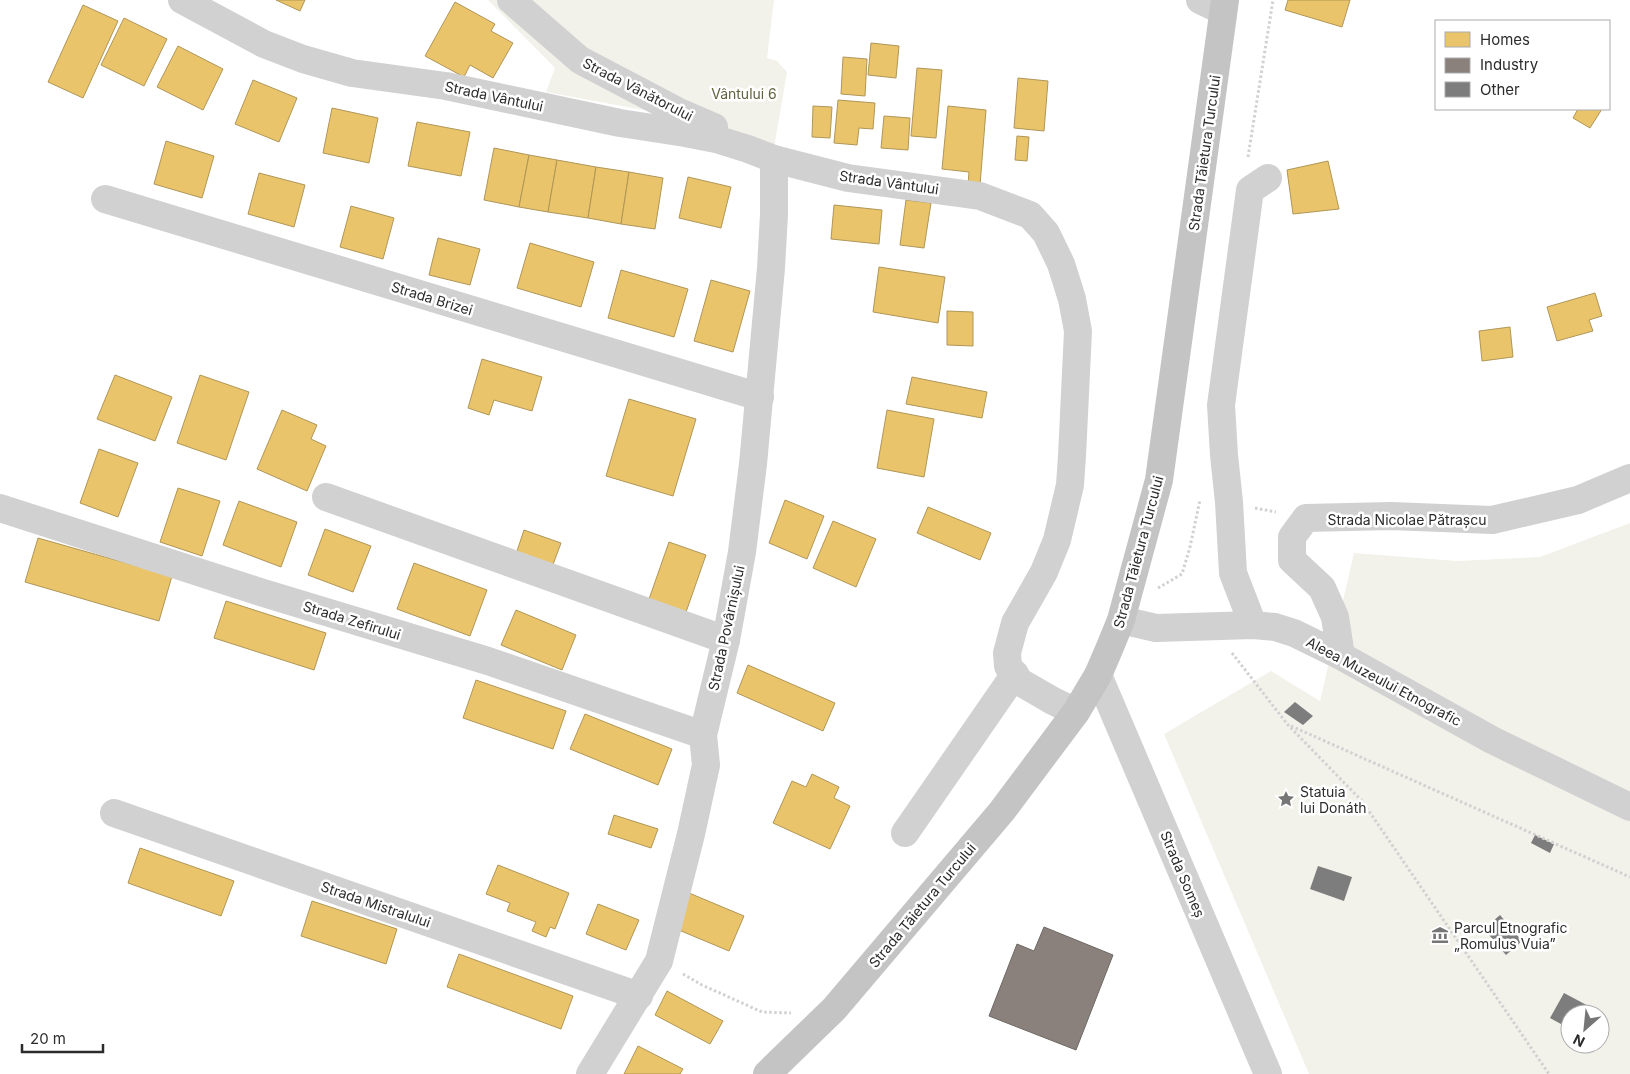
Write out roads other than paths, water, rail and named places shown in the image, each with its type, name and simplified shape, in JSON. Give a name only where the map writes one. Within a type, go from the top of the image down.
[{"type":"main road","name":"Strada Tăietura Turcului","points":[[767,1074],[834,1009],[1002,811],[1076,712],[1098,674],[1121,620],[1159,480],[1216,4]]},
{"type":"street","name":"Strada Vântului","points":[[182,0],[264,44],[303,59],[352,73],[446,86],[620,123],[685,133],[748,148],[774,158],[848,178],[980,196],[1030,215],[1046,233],[1057,256],[1072,299],[1078,331],[1070,485],[1057,540],[1044,572],[1015,623],[1007,653],[1008,666],[1015,674]]},
{"type":"street","name":"Strada Vânătorului","points":[[511,0],[580,60],[677,111],[737,138],[748,148]]},
{"type":"street","name":"Strada Povârnișului","points":[[590,1074],[659,961],[691,834],[706,765],[703,735],[726,640],[742,552],[760,397],[774,214],[774,158]]},
{"type":"street","points":[[1254,626],[1233,573],[1221,405],[1250,190],[1268,178]]},
{"type":"street","name":"Strada Brizei","points":[[104,199],[760,397]]},
{"type":"street","name":"Strada Nicolae Pătrașcu","points":[[1341,656],[1335,616],[1322,588],[1292,560],[1292,537],[1306,518],[1391,516],[1492,520],[1578,500],[1630,478]]},
{"type":"street","points":[[326,497],[726,640]]},
{"type":"street","name":"Strada Zefirului","points":[[0,508],[256,591],[488,661],[703,735]]},
{"type":"street","name":"Aleea Muzeului Etnografic","points":[[1121,620],[1156,628],[1254,626],[1275,627],[1294,633],[1341,656],[1492,740],[1630,807]]},
{"type":"street","points":[[905,833],[1015,674],[1020,682],[1076,712]]},
{"type":"street","name":"Strada Someș","points":[[1098,674],[1268,1074]]},
{"type":"street","name":"Strada Mistralului","points":[[114,813],[639,996]]},
{"type":"place","name":"Statuia lui Donáth","points":[[1286,799]]},
{"type":"place","name":"Parcul Etnografic „Romulus Vuia”","points":[[1440,935]]},
{"type":"park label","name":"Vântului 6","points":[[744,93]]}]
